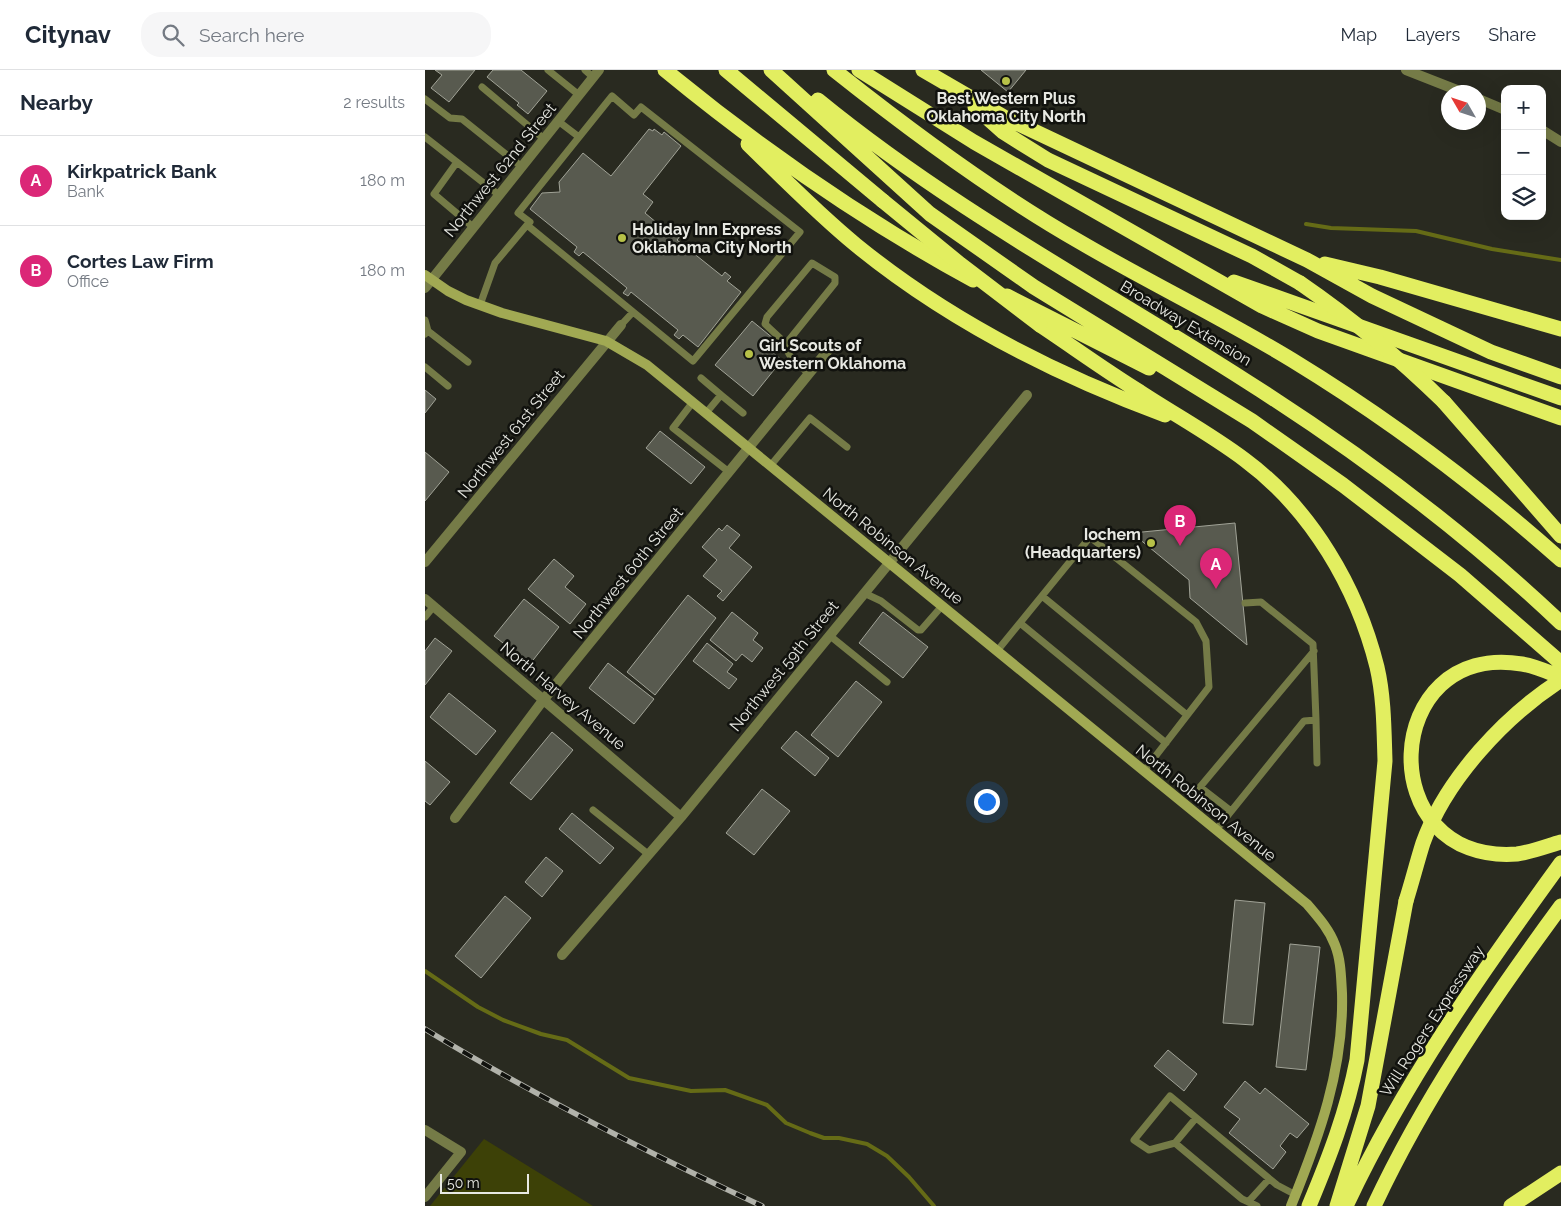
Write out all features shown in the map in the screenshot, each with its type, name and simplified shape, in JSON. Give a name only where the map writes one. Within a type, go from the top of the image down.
[{"type":"highway","points":[[665,70],[701,100],[856,245],[939,305],[1041,363],[1114,396],[1193,426]]},
{"type":"highway","points":[[726,70],[960,264],[1040,325],[1247,461],[1279,490],[1305,519],[1329,553],[1347,586],[1363,624],[1377,668],[1383,716],[1385,761],[1357,1060],[1350,1097],[1333,1150],[1309,1206]]},
{"type":"highway","points":[[771,70],[930,214],[1034,286],[1293,449],[1399,526],[1460,575],[1561,664]]},
{"type":"highway","name":"Broadway Extension","points":[[780,70],[875,144],[962,206],[1238,375],[1337,442],[1469,542],[1561,623]]},
{"type":"highway","name":"Broadway Extension","points":[[834,70],[937,148],[1071,237],[1217,316],[1335,388],[1450,469],[1561,560]]},
{"type":"highway","points":[[859,70],[974,142],[1262,306],[1317,331],[1561,418]]},
{"type":"highway","points":[[923,70],[959,92],[1051,139],[1307,260],[1373,296],[1491,352],[1561,377]]},
{"type":"highway","points":[[959,92],[1003,132],[1048,160],[1252,256],[1300,283],[1377,341],[1444,402],[1490,452],[1561,536]]},
{"type":"highway","points":[[701,100],[826,192],[925,254],[1125,357],[1220,402]]},
{"type":"highway","points":[[1307,260],[1380,277],[1561,329]]},
{"type":"highway","points":[[1195,267],[1561,398]]},
{"type":"highway","points":[[1561,679],[1531,666],[1506,662],[1492,663],[1463,672],[1440,688],[1422,710],[1412,733],[1409,760],[1411,779],[1426,812],[1437,826],[1464,845],[1480,851],[1518,854],[1561,842]]},
{"type":"highway","points":[[1337,1206],[1368,1106],[1407,901],[1424,841],[1445,801],[1470,762],[1500,728],[1535,696],[1561,679]]},
{"type":"highway","name":"Will Rogers Expressway","points":[[1346,1206],[1391,1117],[1423,1062],[1455,1011],[1561,863]]},
{"type":"highway","points":[[1374,1206],[1406,1143],[1444,1076],[1486,1012],[1561,906]]},
{"type":"highway","points":[[1511,1206],[1561,1173]]},
{"type":"street","points":[[1406,70],[1444,85]]},
{"type":"street","name":"Northwest 62nd Street","points":[[427,281],[596,74]]},
{"type":"street","points":[[1486,102],[1501,108]]},
{"type":"street","points":[[1546,133],[1561,142]]},
{"type":"street","name":"North Robinson Avenue","points":[[427,281],[480,306],[607,341],[647,365],[1307,904],[1327,928],[1335,945],[1341,979],[1342,1023],[1338,1062],[1328,1109],[1291,1206]]},
{"type":"street","name":"Northwest 61st Street","points":[[425,562],[621,325]]},
{"type":"street","name":"Northwest 60th Street","points":[[455,818],[545,699],[829,349]]},
{"type":"street","name":"Northwest 59th Street","points":[[562,955],[681,817],[888,562],[1027,395]]},
{"type":"street","name":"North Harvey Avenue","points":[[425,599],[545,699],[681,817]]},
{"type":"street","points":[[425,1130],[461,1152],[425,1197]]},
{"type":"lane","points":[[548,70],[579,95]]},
{"type":"lane","points":[[585,70],[596,74]]},
{"type":"lane","points":[[482,87],[544,139]]},
{"type":"lane","points":[[480,306],[495,263],[527,225],[530,222],[518,213],[612,96],[634,115],[641,107],[800,232],[693,361],[527,225]]},
{"type":"lane","points":[[425,99],[450,118],[462,119],[522,167]]},
{"type":"lane","points":[[558,121],[579,137]]},
{"type":"lane","points":[[425,137],[499,195]]},
{"type":"lane","points":[[457,162],[434,194],[473,227]]},
{"type":"lane","points":[[785,345],[835,283],[835,277],[817,264],[812,263],[767,317],[765,324],[785,345],[792,359],[809,374]]},
{"type":"lane","points":[[621,325],[633,312]]},
{"type":"lane","points":[[425,320],[426,332],[468,362]]},
{"type":"lane","points":[[425,367],[448,386]]},
{"type":"lane","points":[[701,378],[743,412]]},
{"type":"lane","points":[[706,413],[721,395]]},
{"type":"lane","points":[[693,402],[673,428],[729,472]]},
{"type":"lane","points":[[771,465],[810,418],[847,447]]},
{"type":"lane","points":[[997,651],[1090,537],[1188,616],[1195,622],[1206,641],[1209,687],[1144,771]]},
{"type":"lane","points":[[863,593],[881,601],[918,630],[921,630],[942,606]]},
{"type":"lane","points":[[1042,596],[1187,715]]},
{"type":"lane","points":[[1245,603],[1261,602],[1313,644],[1317,763]]},
{"type":"lane","points":[[425,617],[434,606]]},
{"type":"lane","points":[[1020,623],[1166,743]]},
{"type":"lane","points":[[829,635],[887,682]]},
{"type":"lane","points":[[1231,811],[1200,787],[1314,651]]},
{"type":"lane","points":[[1216,830],[1304,721],[1317,720]]},
{"type":"lane","points":[[593,810],[649,854]]},
{"type":"lane","points":[[1196,1118],[1175,1143],[1149,1150],[1134,1140],[1170,1096],[1269,1179],[1296,1195]]},
{"type":"lane","points":[[1175,1143],[1241,1199],[1257,1206]]},
{"type":"lane","points":[[1248,1202],[1269,1179]]},
{"type":"green space","points":[[484,1139],[593,1206],[430,1206]]},
{"type":"building","points":[[435,70],[475,70],[449,102],[431,88],[442,75]]},
{"type":"building","points":[[493,70],[521,70],[547,91],[528,114],[517,105],[519,103],[487,77]]},
{"type":"building","name":"Best Western Plus Oklahoma City North","points":[[981,70],[1026,70],[1008,92]]},
{"type":"building","name":"Holiday Inn Express Oklahoma City North","points":[[649,129],[653,131],[654,129],[662,135],[664,132],[681,146],[643,194],[653,202],[645,213],[669,233],[673,229],[681,235],[677,240],[722,276],[725,272],[731,277],[727,281],[741,292],[698,347],[683,335],[679,339],[674,335],[678,330],[631,292],[628,296],[623,293],[627,288],[583,252],[579,256],[574,252],[577,247],[530,209],[542,193],[560,192],[559,182],[583,153],[611,176]]},
{"type":"building","name":"Girl Scouts of Western Oklahoma","points":[[752,321],[774,339],[767,348],[782,360],[753,396],[715,365]]},
{"type":"building","points":[[425,390],[436,399],[425,413]]},
{"type":"building","points":[[660,431],[705,467],[691,484],[646,448]]},
{"type":"building","points":[[425,452],[449,472],[425,501]]},
{"type":"building","points":[[1235,523],[1247,645],[1190,598],[1189,580],[1132,533]]},
{"type":"building","points":[[727,525],[740,535],[729,548],[752,567],[723,601],[717,596],[722,591],[703,576],[717,560],[702,547],[719,528],[722,531]]},
{"type":"building","points":[[554,559],[574,576],[565,587],[586,604],[570,624],[528,589]]},
{"type":"building","points":[[688,595],[716,618],[655,695],[627,672]]},
{"type":"building","points":[[524,599],[559,627],[530,664],[494,636]]},
{"type":"building","points":[[732,612],[758,633],[753,640],[763,648],[752,662],[742,654],[736,661],[710,640]]},
{"type":"building","points":[[883,612],[928,647],[903,678],[859,643]]},
{"type":"building","points":[[435,638],[452,651],[425,685],[425,651]]},
{"type":"building","points":[[707,643],[733,664],[727,672],[737,679],[729,689],[693,661]]},
{"type":"building","points":[[608,663],[654,699],[634,724],[589,688]]},
{"type":"building","points":[[856,681],[882,702],[838,757],[811,735]]},
{"type":"building","points":[[449,693],[496,731],[476,755],[430,717]]},
{"type":"building","points":[[796,731],[829,758],[815,776],[781,748]]},
{"type":"building","points":[[552,732],[573,750],[531,800],[510,783]]},
{"type":"building","points":[[425,761],[450,782],[430,805],[425,801]]},
{"type":"building","points":[[762,789],[790,811],[754,855],[726,833]]},
{"type":"building","points":[[572,813],[614,848],[600,864],[559,829]]},
{"type":"building","points":[[546,857],[563,871],[542,897],[525,882]]},
{"type":"building","points":[[505,896],[531,918],[481,978],[455,956]]},
{"type":"building","points":[[1235,900],[1265,903],[1253,1025],[1223,1023]]},
{"type":"building","points":[[1290,944],[1320,947],[1306,1070],[1276,1067]]},
{"type":"building","points":[[1168,1050],[1197,1074],[1184,1091],[1154,1066]]},
{"type":"building","points":[[1245,1081],[1260,1094],[1265,1088],[1309,1124],[1297,1138],[1290,1133],[1280,1146],[1286,1152],[1273,1169],[1229,1133],[1240,1119],[1224,1107]]},
{"type":"waterway","points":[[1306,224],[1331,228],[1416,231],[1492,249],[1561,260]]},
{"type":"waterway","points":[[425,971],[478,1007],[503,1020],[541,1034],[567,1040],[629,1078],[691,1091],[725,1090],[767,1105],[786,1123],[810,1133],[824,1138],[839,1138],[867,1144],[887,1156],[909,1177],[934,1206]]},
{"type":"railway","points":[[425,1029],[507,1077],[591,1122],[762,1206]]},
{"type":"place","name":"Best Western Plus Oklahoma City North","points":[[1006,81]]},
{"type":"place","name":"Holiday Inn Express Oklahoma City North","points":[[622,238]]},
{"type":"place","name":"Girl Scouts of Western Oklahoma","points":[[749,354]]},
{"type":"place","name":"Iochem (Headquarters)","points":[[1151,543]]},
{"type":"place","name":"Cortes Law Firm","points":[[1180,546]]},
{"type":"place","name":"Kirkpatrick Bank","points":[[1216,589]]}]
